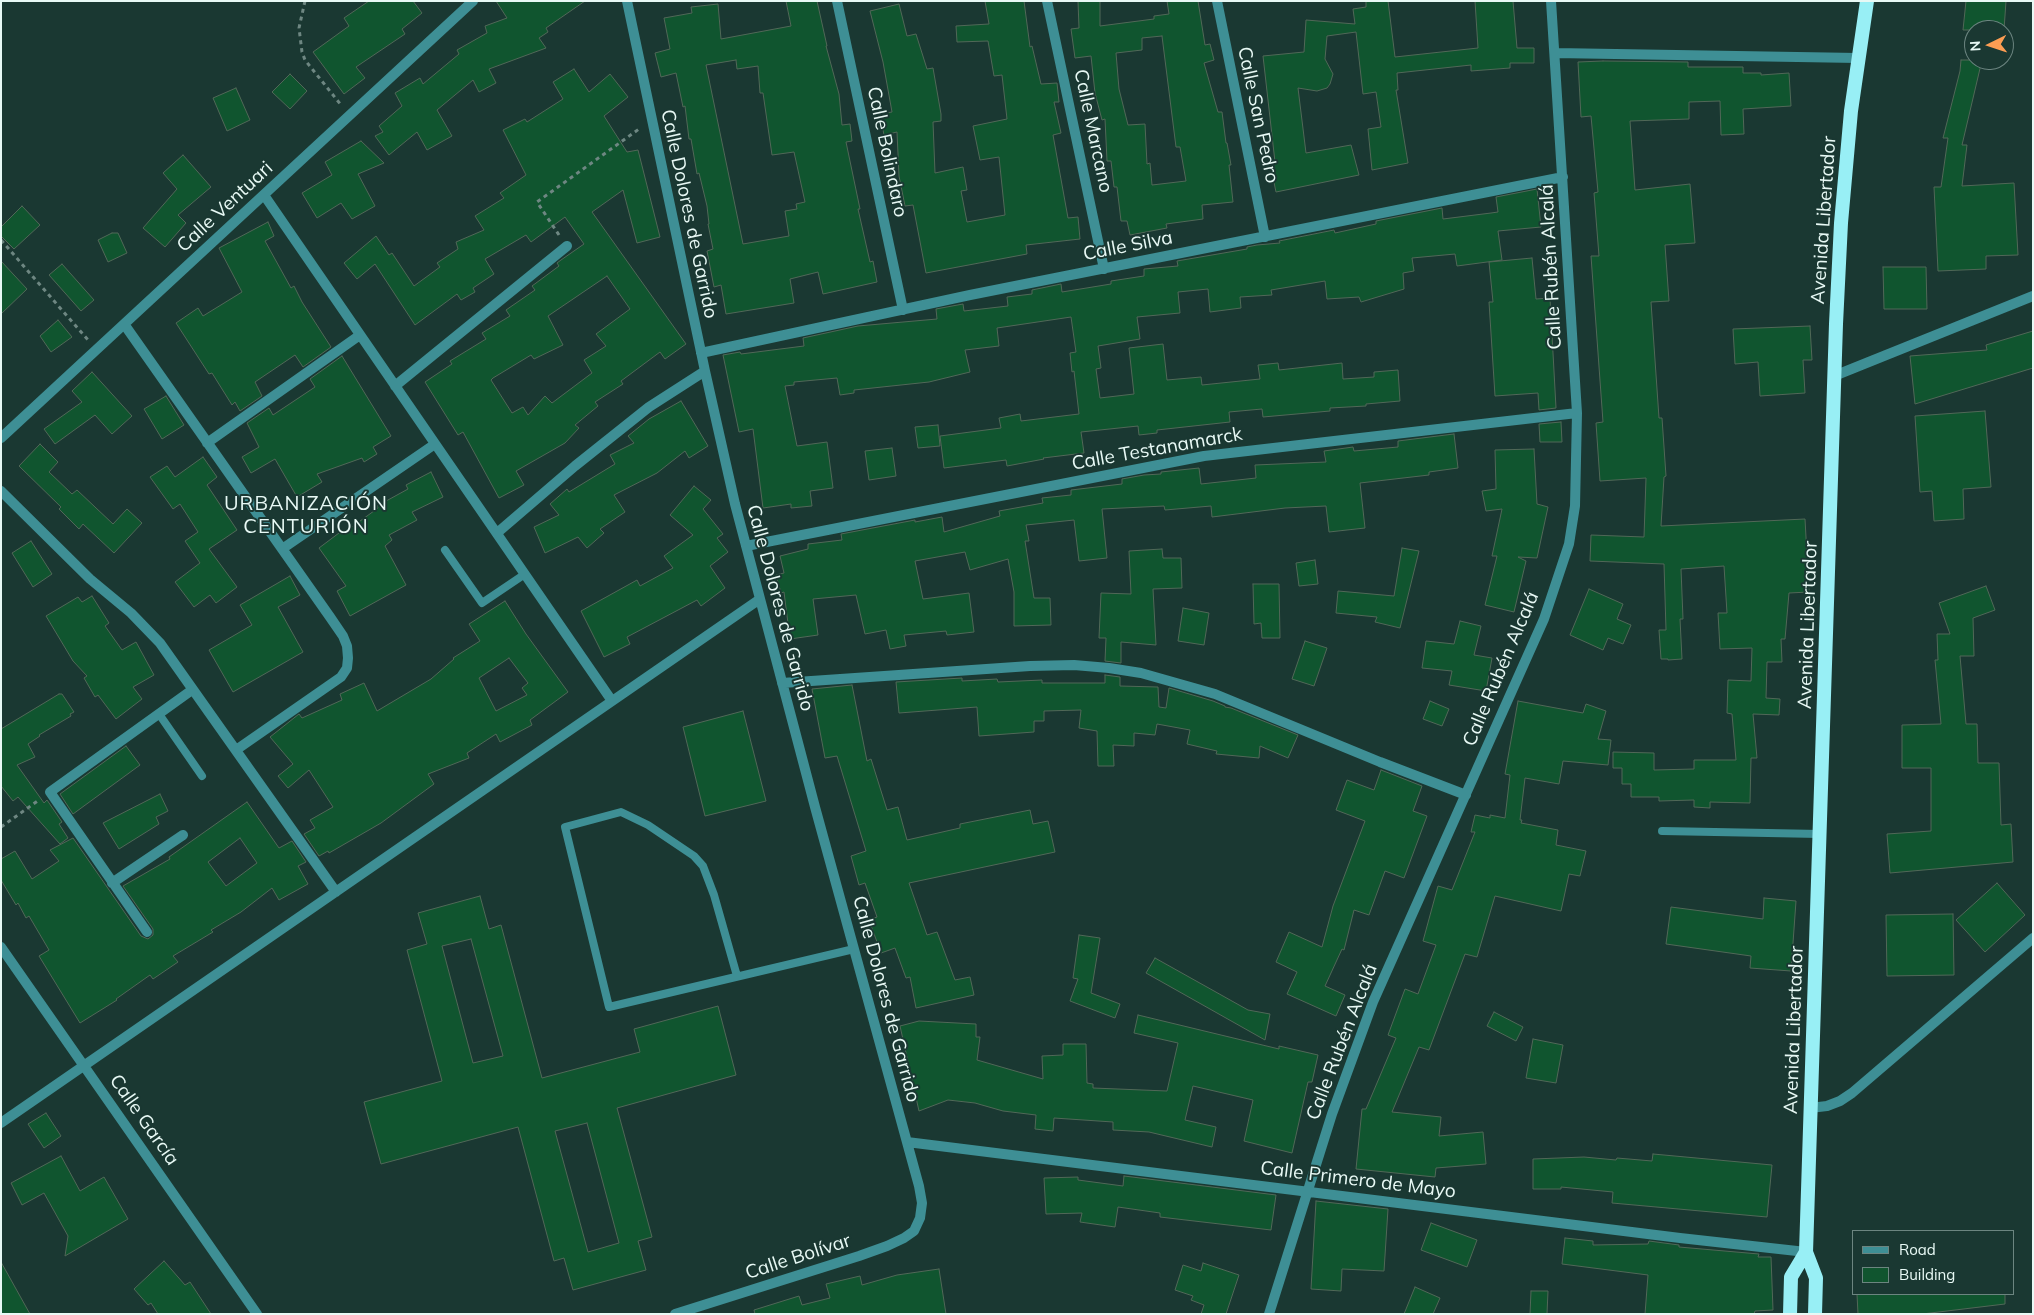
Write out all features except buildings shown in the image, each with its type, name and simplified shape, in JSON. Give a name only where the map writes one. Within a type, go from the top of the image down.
[{"type":"highway","name":"Avenida Libertador","points":[[1815,1314],[1816,1278],[1806,1252],[1834,376],[1841,223],[1851,111],[1867,1]]},
{"type":"highway","name":"Avenida Libertador","points":[[1790,1314],[1791,1277],[1806,1252]]},
{"type":"street","name":"Calle Ventuari","points":[[1,438],[473,1]]},
{"type":"street","name":"Calle Dolores de Garrido","points":[[627,1],[704,371],[746,546],[919,1186],[922,1203],[920,1218]]},
{"type":"street","name":"Calle Bolindaro","points":[[837,1],[903,310]]},
{"type":"street","name":"Calle Marcano","points":[[1047,1],[1104,269]]},
{"type":"street","name":"Calle San Pedro","points":[[1217,1],[1265,237]]},
{"type":"street","name":"Calle Rubén Alcalá","points":[[1270,1314],[1332,1114],[1373,1002],[1544,620],[1569,544],[1575,506],[1577,412],[1551,1]]},
{"type":"street","points":[[1554,53],[1858,58]]},
{"type":"street","name":"Calle Silva","points":[[701,353],[1563,176]]},
{"type":"street","points":[[264,195],[612,701]]},
{"type":"street","points":[[396,386],[567,246]]},
{"type":"street","points":[[1834,376],[2033,296]]},
{"type":"street","points":[[124,324],[343,636],[348,658],[347,668],[341,677],[236,750]]},
{"type":"street","points":[[207,443],[360,335]]},
{"type":"street","points":[[497,533],[575,466],[649,407],[704,371]]},
{"type":"street","name":"Calle Testanamarck","points":[[746,546],[1204,456],[1577,412]]},
{"type":"street","points":[[282,549],[435,444]]},
{"type":"street","points":[[1,491],[90,579],[131,613],[160,643],[336,892]]},
{"type":"street","points":[[1,1123],[760,599]]},
{"type":"street","points":[[782,683],[1030,666],[1074,665],[1117,669],[1178,682],[1215,694],[1466,795]]},
{"type":"street","points":[[147,932],[50,792],[192,690]]},
{"type":"street","points":[[112,883],[182,835]]},
{"type":"street","points":[[1810,1108],[1827,1106],[1852,1094],[2033,938]]},
{"type":"street","name":"Calle García","points":[[1,947],[257,1314]]},
{"type":"street","name":"Calle Primero de Mayo","points":[[907,1142],[1806,1252]]},
{"type":"street","name":"Calle Bolívar","points":[[675,1314],[887,1246],[914,1231],[920,1218]]},
{"type":"lane","points":[[445,550],[482,603],[525,574]]},
{"type":"lane","points":[[159,714],[202,776]]},
{"type":"lane","points":[[737,976],[714,895],[703,866],[694,856],[648,824],[621,812],[565,827],[609,1007],[854,949]]},
{"type":"lane","points":[[1662,830],[1820,834]]},
{"type":"path","points":[[305,1],[299,28],[305,60],[349,116]]},
{"type":"path","points":[[567,246],[537,202],[652,121]]},
{"type":"path","points":[[1,240],[97,350]]},
{"type":"path","points":[[1,826],[50,792]]},
{"type":"district","name":"URBANIZACIÓN CENTURIÓN","points":[[306,516]]}]
